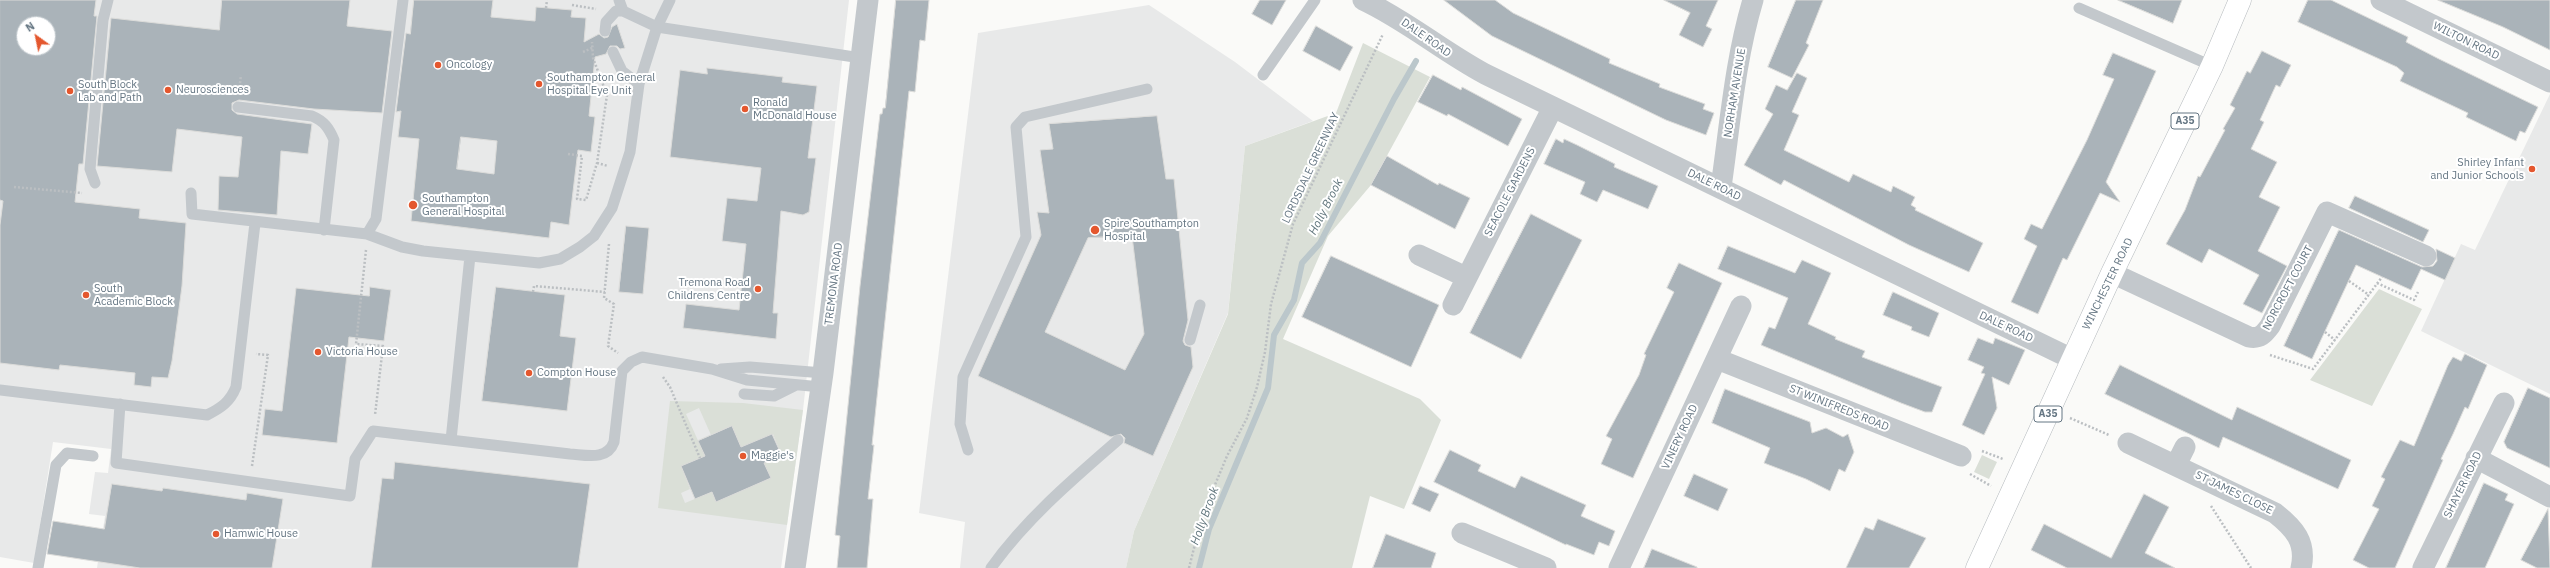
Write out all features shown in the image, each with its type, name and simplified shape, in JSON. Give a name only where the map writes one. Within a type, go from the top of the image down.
[{"type":"main road","name":"WINCHESTER ROAD","points":[[1977,568],[2021,468],[2050,410],[2112,273],[2212,66],[2240,0]]},
{"type":"street","name":"TREMONA ROAD","points":[[795,568],[822,380],[868,0]]},
{"type":"street","name":"DALE ROAD","points":[[1363,0],[1389,14],[1451,56],[2072,359]]},
{"type":"street","name":"NORHAM AVENUE","points":[[1721,188],[1738,69],[1753,0]]},
{"type":"street","name":"WILTON ROAD","points":[[2381,0],[2550,82]]},
{"type":"street","name":"SEACOLE GARDENS","points":[[1453,305],[1553,107]]},
{"type":"street","name":"NORCROFT COURT","points":[[2112,273],[2256,338],[2263,335],[2270,326],[2327,212],[2426,256]]},
{"type":"street","points":[[1419,255],[1466,277]]},
{"type":"street","name":"VINERY ROAD","points":[[1618,568],[1741,306]]},
{"type":"street","name":"ST WINIFREDS ROAD","points":[[1716,358],[1961,456]]},
{"type":"street","name":"SHAYER ROAD","points":[[2423,568],[2504,403]]},
{"type":"street","name":"ST JAMES CLOSE","points":[[2128,443],[2181,456],[2275,513],[2295,530],[2303,548],[2301,568]]},
{"type":"street","points":[[2476,458],[2550,497]]},
{"type":"street","points":[[1462,533],[1546,568]]},
{"type":"lane","points":[[95,183],[90,169],[103,20],[108,0]]},
{"type":"lane","points":[[367,234],[376,218],[403,0]]},
{"type":"lane","points":[[191,193],[192,214],[255,223],[367,234],[402,247],[470,256],[539,263],[560,259],[580,248],[594,236],[612,208],[626,170],[639,84],[656,27],[670,0]]},
{"type":"lane","points":[[1263,75],[1315,0]]},
{"type":"lane","points":[[605,31],[606,22],[621,5],[656,27],[861,58]]},
{"type":"lane","points":[[2079,8],[2212,66]]},
{"type":"lane","points":[[613,52],[622,71],[639,84]]},
{"type":"lane","points":[[968,450],[960,424],[963,377],[1026,237],[1016,127],[1025,117],[1147,89]]},
{"type":"lane","points":[[238,107],[312,116],[322,120],[329,129],[334,140],[324,230]]},
{"type":"lane","points":[[0,390],[207,415],[221,408],[231,398],[236,387],[255,223]]},
{"type":"lane","points":[[452,440],[470,256]]},
{"type":"lane","points":[[1190,340],[1200,305]]},
{"type":"lane","points":[[120,404],[116,463],[350,496],[355,459],[374,431],[570,454],[597,456],[606,454],[612,450],[614,442],[622,371],[631,362],[642,357],[712,369],[747,380],[797,385]]},
{"type":"lane","points":[[712,369],[750,367],[822,380]]},
{"type":"lane","points":[[744,394],[774,396],[797,385],[822,380]]},
{"type":"lane","points":[[991,568],[1031,520],[1074,478],[1118,440]]},
{"type":"lane","points":[[38,568],[56,465],[67,453],[93,456]]},
{"type":"path","points":[[546,8],[547,0]]},
{"type":"path","points":[[572,5],[596,9],[595,16]]},
{"type":"path","name":"LORDSDALE GREENWAY","points":[[1189,568],[1202,516],[1227,456],[1247,418],[1257,387],[1265,352],[1270,304],[1293,224],[1389,14]]},
{"type":"path","points":[[568,154],[582,156],[577,199],[586,200],[597,163],[607,95],[593,58],[592,38]]},
{"type":"path","points":[[597,163],[626,170]]},
{"type":"path","points":[[14,187],[80,194],[95,183]]},
{"type":"path","points":[[367,234],[356,344],[383,346],[374,431]]},
{"type":"path","points":[[609,242],[604,298],[614,304],[608,346],[631,362]]},
{"type":"path","points":[[2256,338],[2269,355],[2313,369],[2382,277]]},
{"type":"path","points":[[2349,281],[2369,295]]},
{"type":"path","points":[[2377,284],[2414,300],[2418,292]]},
{"type":"path","points":[[533,292],[534,286],[605,292]]},
{"type":"path","points":[[2325,332],[2335,340]]},
{"type":"path","points":[[240,352],[268,355],[249,482]]},
{"type":"path","points":[[661,374],[670,387],[700,458]]},
{"type":"path","points":[[2050,410],[2128,443]]},
{"type":"path","points":[[2010,495],[1970,476],[1961,456],[1983,450],[2021,468]]},
{"type":"path","points":[[2209,503],[2251,568]]},
{"type":"shaded area","name":"Southampton General Hospital","points":[[0,0],[849,0],[803,410],[781,568],[97,568],[105,516],[89,514],[95,472],[108,473],[111,449],[53,442],[34,563],[0,557]]},
{"type":"shaded area","name":"Spire Southampton Hospital","points":[[1149,5],[1235,62],[1313,121],[1245,146],[1228,313],[1134,531],[1126,568],[960,568],[965,522],[919,513],[978,33]]},
{"type":"shaded area","points":[[1363,43],[1430,77],[1371,185],[1328,236],[1283,339],[1420,399],[1441,420],[1404,509],[1370,496],[1352,568],[1126,568],[1134,531],[1228,314],[1245,146],[1336,113]]},
{"type":"shaded area","name":"Shirley Infant and Junior Schools","points":[[2550,94],[2550,394],[2421,331],[2461,244],[2475,250]]},
{"type":"shaded area","points":[[2379,289],[2422,309],[2372,406],[2310,380]]},
{"type":"shaded area","points":[[670,401],[743,403],[803,410],[787,525],[658,508]],"holes":[[[699,408],[711,435],[732,426],[741,447],[773,434],[782,456],[764,463],[771,478],[716,502],[712,492],[685,503],[681,493],[690,489],[681,466],[705,456],[686,414]]]},
{"type":"shaded area","points":[[1982,455],[1997,462],[1989,479],[1974,472]]},
{"type":"building","points":[[0,0],[96,0],[94,16],[97,16],[83,164],[79,164],[75,202],[140,209],[139,218],[186,223],[182,286],[172,361],[168,378],[152,377],[151,387],[134,385],[135,373],[60,365],[59,370],[0,363],[0,225],[3,201],[0,200]]},
{"type":"building","name":"Neurosciences","points":[[222,0],[350,0],[347,26],[392,31],[382,113],[314,109],[239,100],[232,103],[232,110],[237,114],[312,124],[308,154],[281,151],[277,215],[218,210],[219,176],[238,177],[242,137],[177,129],[172,172],[97,166],[111,18],[219,30]]},
{"type":"building","points":[[414,0],[493,0],[491,17],[535,21],[536,7],[572,10],[571,17],[586,18],[584,42],[599,34],[604,38],[608,37],[612,27],[617,24],[625,48],[620,49],[617,46],[610,46],[606,54],[595,57],[589,116],[595,117],[591,152],[578,150],[569,225],[551,222],[549,238],[411,221],[419,139],[398,137],[401,111],[396,112],[406,33],[410,34]],"holes":[[[461,137],[497,141],[494,174],[457,169]]]},
{"type":"building","points":[[896,0],[929,0],[925,41],[920,40],[915,92],[909,91],[872,445],[874,445],[868,499],[873,499],[867,568],[837,568],[840,536],[835,535],[860,286],[880,114],[882,114],[883,108],[885,108]]},
{"type":"building","points":[[1260,0],[1286,0],[1272,25],[1252,14]]},
{"type":"building","points":[[1444,0],[1495,0],[1513,13],[1610,59],[1609,63],[1660,84],[1659,87],[1705,104],[1703,109],[1714,113],[1706,135],[1666,120],[1492,36]]},
{"type":"building","points":[[1664,0],[1718,0],[1706,26],[1712,29],[1703,47],[1679,35],[1690,13]]},
{"type":"building","points":[[1796,0],[1823,0],[1806,43],[1809,45],[1792,78],[1768,67]]},
{"type":"building","points":[[2118,0],[2182,0],[2173,23]]},
{"type":"building","points":[[2308,0],[2331,0],[2408,37],[2406,42],[2538,107],[2525,133],[2520,131],[2516,141],[2466,117],[2468,113],[2400,81],[2404,73],[2397,67],[2298,22]]},
{"type":"building","points":[[2438,0],[2550,0],[2550,50],[2503,27]]},
{"type":"building","points":[[1316,26],[1353,47],[1340,71],[1303,51]]},
{"type":"building","points":[[2262,51],[2291,65],[2280,87],[2276,85],[2260,120],[2264,122],[2251,149],[2277,162],[2259,197],[2280,207],[2258,251],[2287,266],[2262,313],[2243,304],[2259,275],[2209,249],[2202,263],[2166,244],[2185,210],[2198,176],[2200,177],[2225,130],[2223,129],[2235,108],[2230,105],[2247,71],[2250,73]]},
{"type":"building","points":[[2113,53],[2156,71],[2106,182],[2120,202],[2100,193],[2067,260],[2063,258],[2038,314],[2011,302],[2037,246],[2024,239],[2031,224],[2042,229],[2087,140],[2114,79],[2103,75]]},
{"type":"building","points":[[707,68],[783,77],[782,82],[817,86],[808,158],[816,158],[809,212],[803,215],[781,211],[773,313],[778,313],[776,339],[683,328],[686,304],[739,310],[746,244],[722,241],[727,198],[757,201],[761,168],[670,157],[680,70],[707,74]]},
{"type":"building","points":[[1797,73],[1807,78],[1792,112],[1799,115],[1784,150],[1849,182],[1853,174],[1891,192],[1893,186],[1915,197],[1911,205],[1916,208],[1915,210],[1983,243],[1969,272],[1909,245],[1784,180],[1781,185],[1744,165],[1773,114],[1765,109],[1776,85],[1787,90]]},
{"type":"building","points":[[1433,75],[1461,90],[1462,87],[1522,119],[1508,146],[1448,114],[1447,116],[1418,102]]},
{"type":"building","name":"Spire Southampton Hospital","points":[[1157,116],[1166,179],[1174,179],[1188,320],[1183,341],[1185,345],[1191,347],[1193,367],[1153,456],[1124,443],[1125,438],[1121,434],[1111,437],[978,376],[1041,235],[1037,212],[1049,213],[1040,150],[1053,149],[1049,124]],"holes":[[[1132,236],[1144,334],[1125,370],[1045,332],[1088,238]]]},
{"type":"building","points":[[1556,139],[1563,143],[1564,139],[1615,164],[1614,167],[1658,186],[1648,209],[1603,190],[1597,202],[1580,194],[1585,182],[1544,164]]},
{"type":"building","points":[[1387,156],[1438,185],[1439,183],[1470,198],[1455,229],[1371,185]]},
{"type":"building","points":[[2355,196],[2429,230],[2423,242],[2349,208]]},
{"type":"building","points":[[1531,214],[1582,240],[1521,359],[1470,333]]},
{"type":"building","points":[[626,226],[649,228],[643,294],[619,292]]},
{"type":"building","points":[[2339,230],[2422,267],[2433,266],[2437,261],[2436,249],[2455,258],[2445,280],[2421,269],[2411,290],[2356,265],[2312,359],[2284,346]]},
{"type":"building","points":[[1728,246],[1795,273],[1802,260],[1831,273],[1808,324],[1836,337],[1835,339],[1865,351],[1862,357],[1942,387],[1932,412],[1925,412],[1901,403],[1761,345],[1769,327],[1775,329],[1788,298],[1718,269]]},
{"type":"building","points":[[1331,256],[1439,305],[1411,367],[1302,317]]},
{"type":"building","points":[[1679,263],[1722,283],[1633,478],[1601,464],[1612,439],[1606,436],[1639,375],[1646,355],[1644,354],[1674,292],[1667,288]]},
{"type":"building","name":"Victoria House","points":[[370,287],[391,290],[384,341],[349,337],[337,443],[262,435],[265,409],[282,411],[296,288],[369,296]]},
{"type":"building","name":"Compton House","points":[[496,287],[565,295],[560,336],[576,338],[567,411],[482,401]]},
{"type":"building","points":[[1893,292],[1939,313],[1929,337],[1911,330],[1912,327],[1883,315]]},
{"type":"building","points":[[1978,338],[1993,344],[1995,338],[2025,350],[2009,385],[1992,377],[1997,408],[1984,435],[1962,425],[1985,374],[1981,373],[1984,367],[1968,360]]},
{"type":"building","points":[[2465,354],[2487,365],[2468,409],[2465,407],[2441,459],[2443,460],[2395,568],[2369,568],[2353,560],[2379,509],[2372,506],[2385,479],[2381,477],[2400,440],[2414,446],[2448,365],[2453,357],[2461,361]]},
{"type":"building","points":[[2120,365],[2232,420],[2237,407],[2351,460],[2338,489],[2223,437],[2219,448],[2105,394]]},
{"type":"building","points":[[2528,388],[2550,398],[2550,468],[2507,448],[2504,442]]},
{"type":"building","points":[[1725,389],[1810,422],[1812,433],[1826,428],[1843,437],[1848,434],[1854,452],[1845,472],[1839,469],[1830,491],[1806,479],[1764,463],[1770,448],[1712,423]]},
{"type":"building","name":"Maggie's","points":[[732,426],[741,447],[772,434],[782,456],[764,463],[771,478],[716,502],[712,492],[695,499],[681,466],[705,456],[698,441]]},
{"type":"building","points":[[1450,450],[1481,465],[1478,471],[1515,488],[1521,476],[1586,505],[1581,516],[1615,531],[1609,546],[1599,542],[1594,555],[1566,545],[1434,482]]},
{"type":"building","points":[[395,462],[590,484],[578,568],[371,568],[382,478],[393,479]]},
{"type":"building","points":[[1694,474],[1728,489],[1718,511],[1684,496]]},
{"type":"building","points":[[2484,483],[2508,494],[2505,500],[2514,504],[2485,568],[2446,568]]},
{"type":"building","name":"Hamwic House","points":[[112,484],[162,491],[163,488],[246,500],[247,493],[283,499],[272,568],[140,568],[47,554],[53,521],[104,529]]},
{"type":"building","points":[[1420,486],[1439,494],[1430,512],[1412,504]]},
{"type":"building","points":[[2144,494],[2169,507],[2145,553],[2175,568],[2067,568],[2031,550],[2044,524],[2111,558]]},
{"type":"building","points":[[2548,509],[2550,568],[2537,568],[2521,560]]},
{"type":"building","points":[[1878,519],[1926,538],[1909,568],[1846,568],[1865,527],[1873,530]]},
{"type":"building","points":[[1386,534],[1436,553],[1431,568],[1373,568]]},
{"type":"building","points":[[1652,549],[1697,567],[1697,568],[1644,568]]},
{"type":"waterway","name":"Holly Brook","points":[[1199,568],[1209,529],[1268,388],[1274,335],[1294,300],[1302,263],[1320,243],[1394,99],[1416,61]]},
{"type":"place","name":"Oncology","points":[[438,65]]},
{"type":"place","name":"Southampton General Hospital Eye Unit","points":[[539,84]]},
{"type":"place","name":"Neurosciences","points":[[168,90]]},
{"type":"place","name":"South Block Lab and Path","points":[[70,91]]},
{"type":"place","name":"Ronald McDonald House","points":[[745,109]]},
{"type":"place","name":"Shirley Infant and Junior Schools","points":[[2532,169]]},
{"type":"place","name":"Southampton General Hospital","points":[[413,205]]},
{"type":"place","name":"Spire Southampton Hospital","points":[[1095,230]]},
{"type":"place","name":"Tremona Road Childrens Centre","points":[[758,289]]},
{"type":"place","name":"South Academic Block","points":[[86,295]]},
{"type":"place","name":"Victoria House","points":[[318,352]]},
{"type":"place","name":"Compton House","points":[[529,373]]},
{"type":"place","name":"Maggie's","points":[[743,456]]},
{"type":"place","name":"Hamwic House","points":[[216,534]]}]
